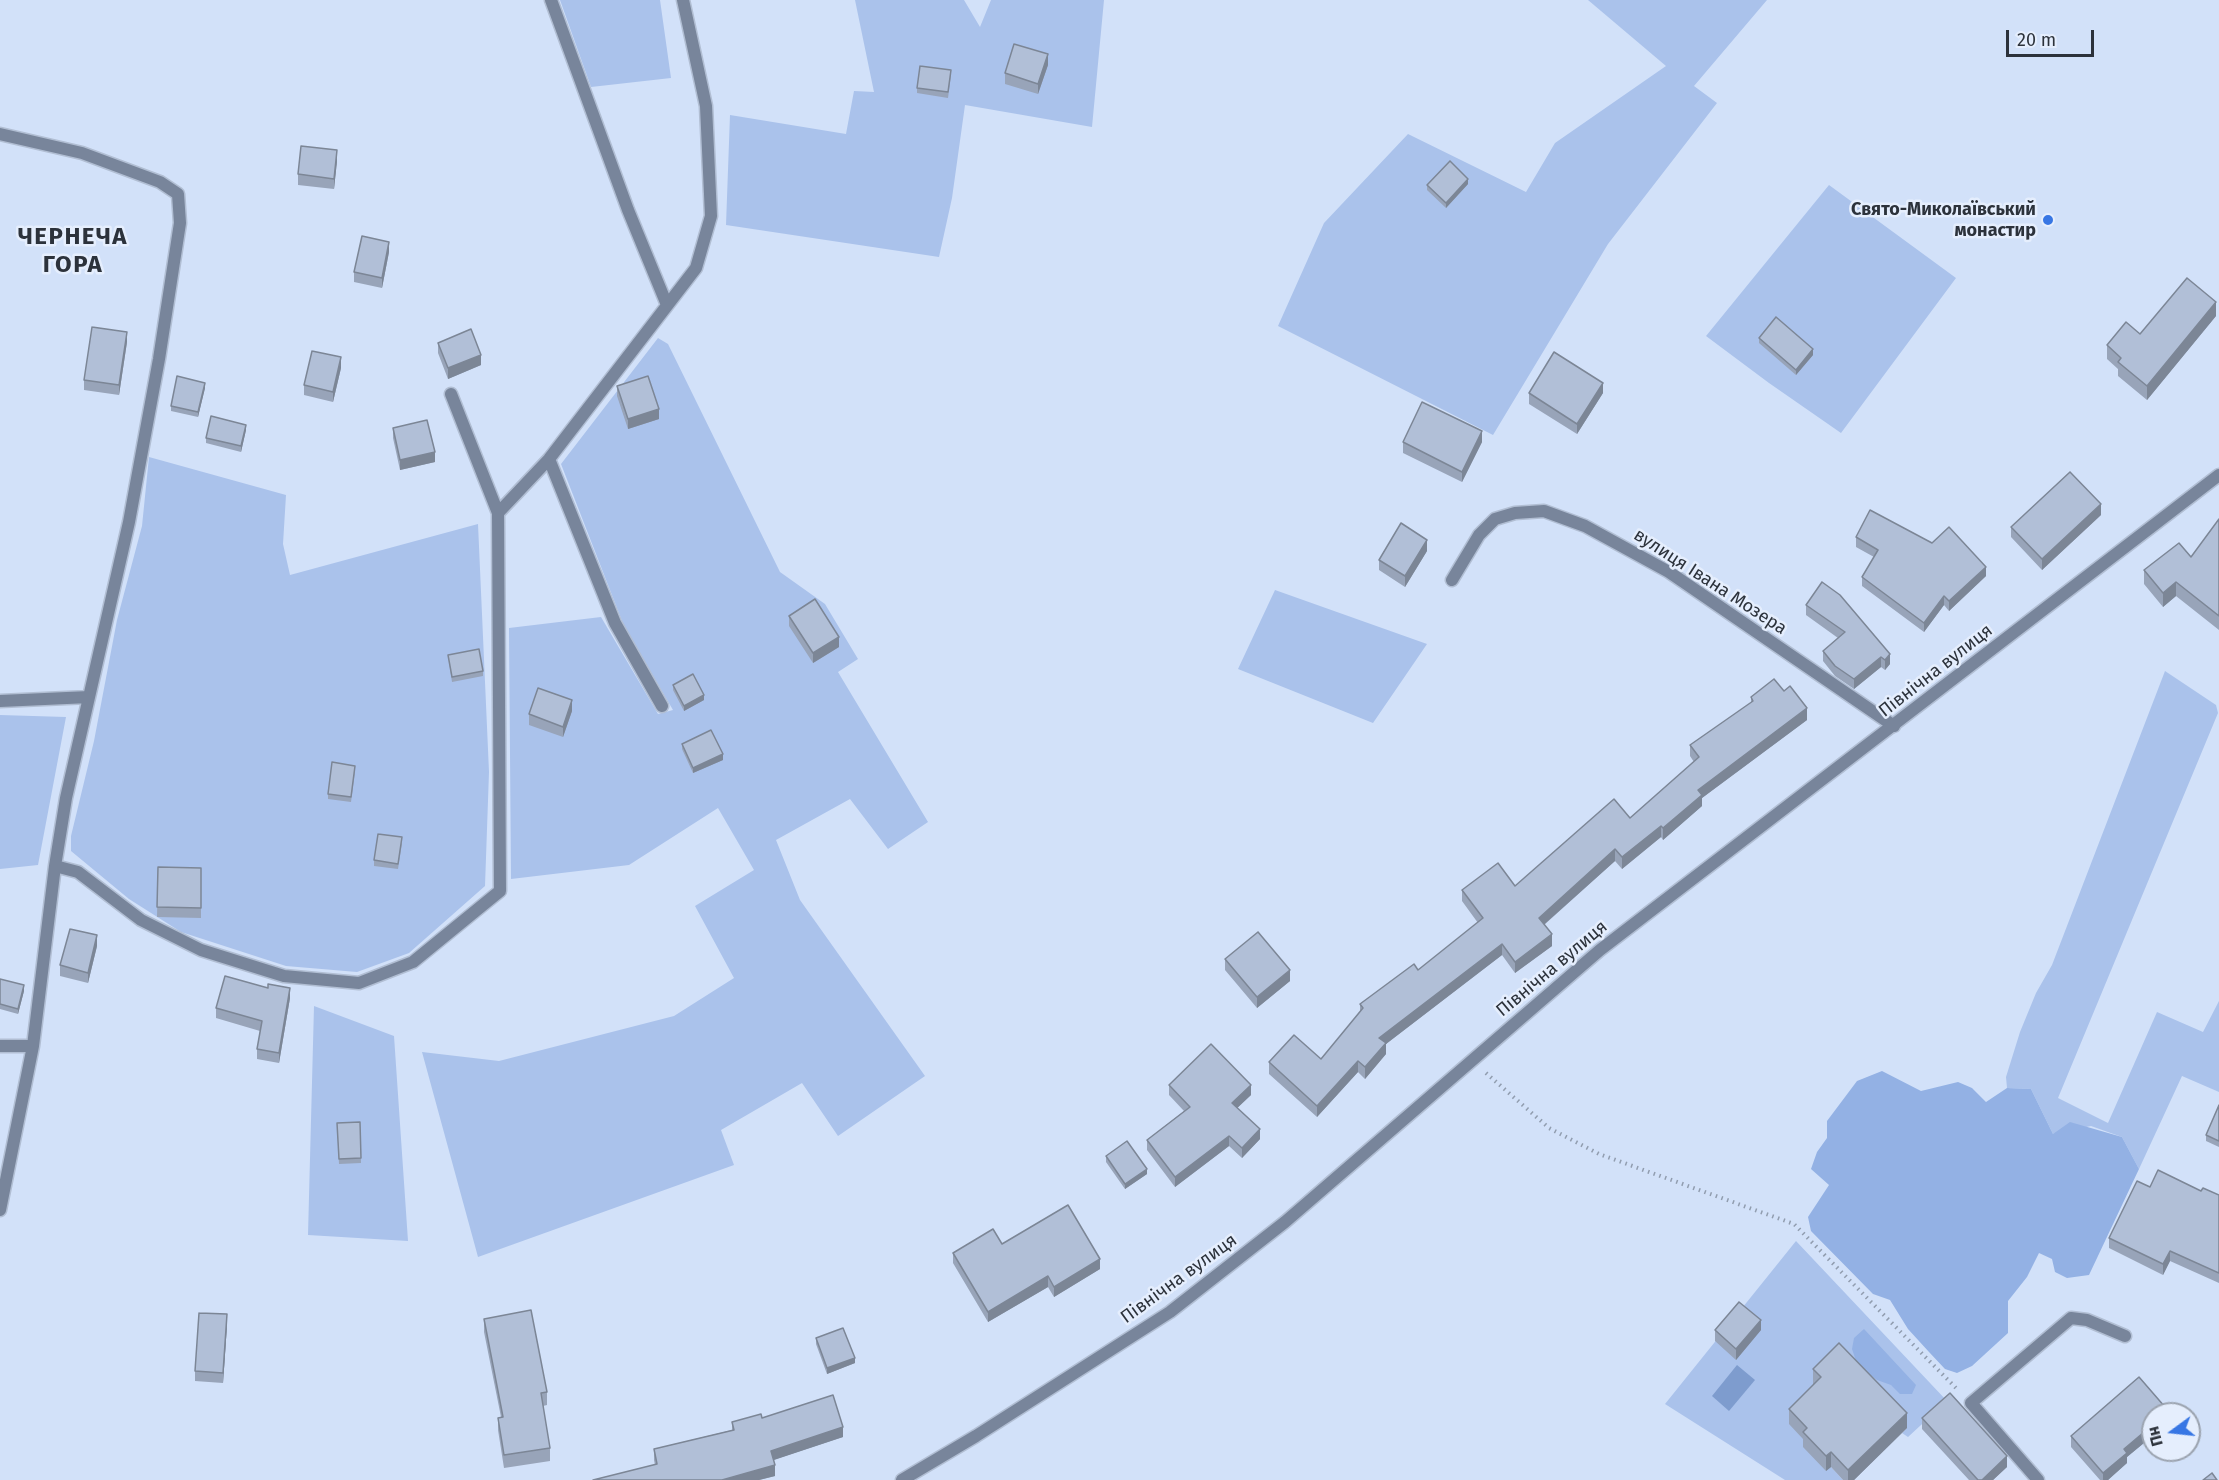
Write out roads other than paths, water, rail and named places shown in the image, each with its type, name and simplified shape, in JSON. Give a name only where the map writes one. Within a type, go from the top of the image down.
[{"type":"street","points":[[550,0],[624,199],[667,305]]},
{"type":"street","points":[[498,513],[549,459],[696,268],[711,216],[705,106],[683,0]]},
{"type":"street","points":[[0,134],[82,153],[160,182],[178,194],[180,223],[159,359],[129,522],[66,798],[55,866],[33,1046],[0,1210]]},
{"type":"street","points":[[55,866],[78,872],[141,920],[201,950],[284,976],[359,983],[413,962],[500,891],[498,513],[451,394]]},
{"type":"street","points":[[549,459],[615,623],[662,706]]},
{"type":"street","name":"Північна вулиця","points":[[902,1480],[976,1436],[1170,1312],[1286,1222],[1600,950],[2219,475]]},
{"type":"street","name":"вулиця Івана Мозера","points":[[1452,580],[1479,535],[1495,519],[1515,513],[1544,512],[1585,526],[1669,572],[1894,726]]},
{"type":"street","points":[[0,701],[89,697]]},
{"type":"street","points":[[0,1046],[33,1046]]},
{"type":"street","points":[[2031,1478],[1971,1403],[2055,1329],[2071,1318],[2088,1320],[2125,1336]]},
{"type":"place","name":"Свято-Миколаївський монастир","points":[[2048,220]]},
{"type":"district","name":"ЧЕРНЕЧА ГОРА","points":[[73,251]]}]
